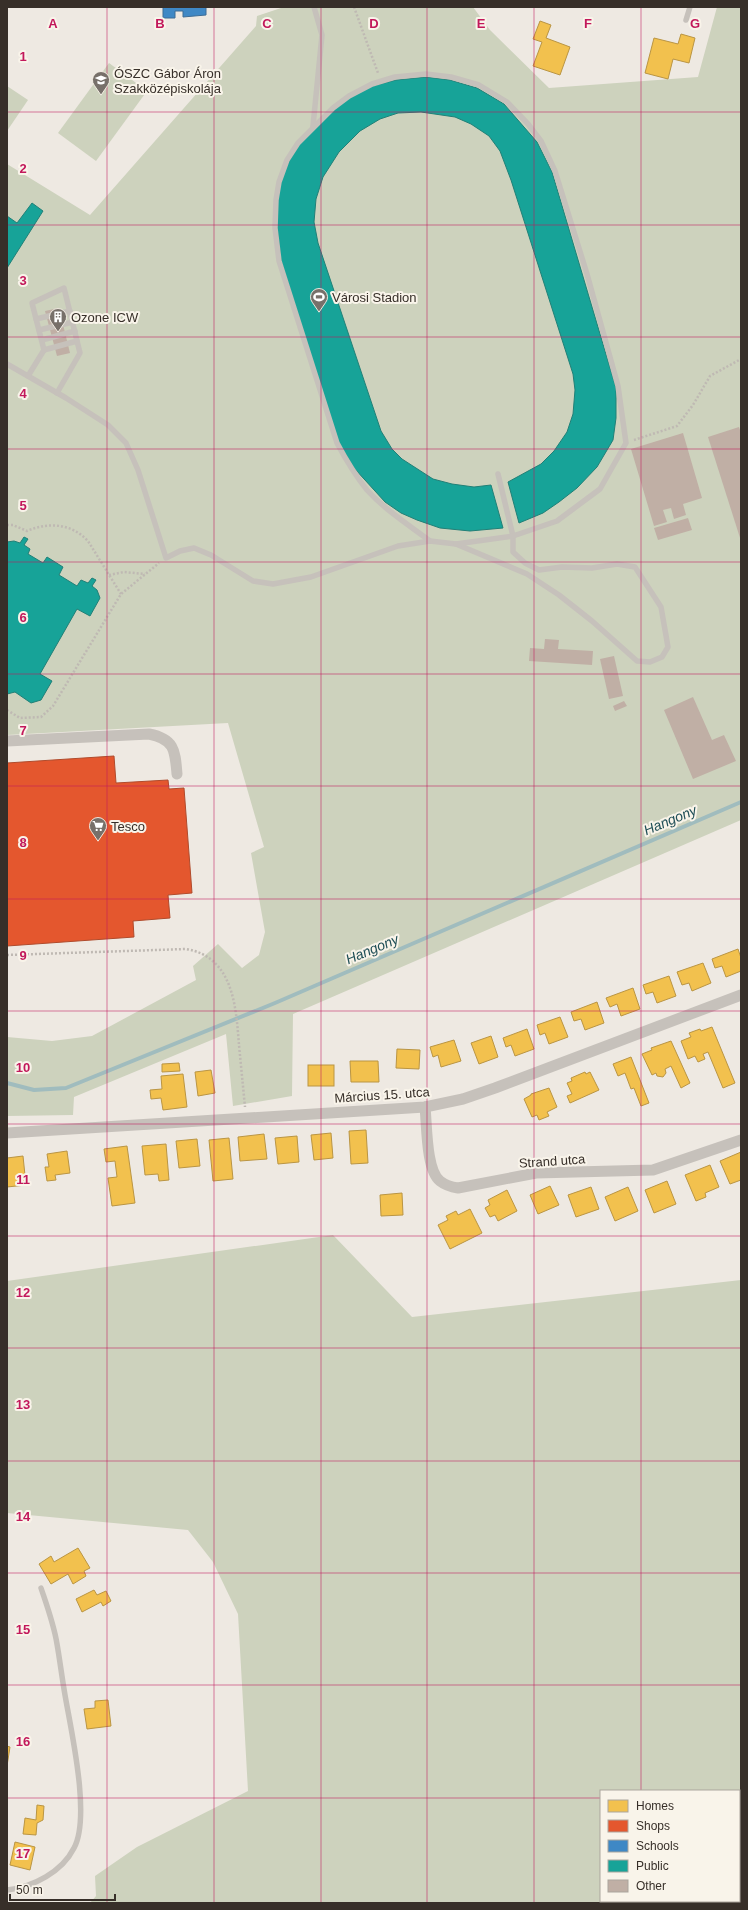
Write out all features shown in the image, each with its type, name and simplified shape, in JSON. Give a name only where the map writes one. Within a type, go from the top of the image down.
[{"type":"street","points":[[7,741],[154,735],[164,738],[171,744],[175,754],[177,774]]},
{"type":"street","name":"Március 15. utca","points":[[7,1133],[246,1117],[425,1108],[462,1099],[495,1088],[741,995]]},
{"type":"street","name":"Strand utca","points":[[425,1108],[433,1172],[439,1181],[448,1186],[458,1188],[536,1173],[653,1170],[741,1140]]},
{"type":"lane","points":[[313,126],[322,35],[314,7]]},
{"type":"lane","points":[[686,20],[690,7]]},
{"type":"lane","points":[[7,364],[108,425],[126,442],[138,470],[166,558],[180,551],[194,548],[211,555],[253,581],[273,584],[311,577],[398,546],[430,542],[456,544],[513,536],[557,521],[600,489],[626,443],[618,386],[587,274],[555,171],[540,141],[507,102],[479,85],[451,77],[426,74],[395,77],[381,81],[349,96],[313,126],[298,143],[287,160],[279,182],[276,200],[275,228],[279,261],[337,443],[352,470],[368,491],[430,542]]},
{"type":"lane","points":[[28,376],[44,350],[32,303],[64,288],[80,353],[57,393]]},
{"type":"lane","points":[[36,319],[70,311]]},
{"type":"lane","points":[[39,330],[73,322]]},
{"type":"lane","points":[[42,340],[75,332]]},
{"type":"lane","points":[[44,350],[77,341]]},
{"type":"lane","points":[[456,544],[527,574],[559,594],[637,661],[650,662],[662,657],[668,647],[661,607],[635,567],[617,564],[592,568],[562,567],[539,570],[525,563],[513,552],[513,536],[498,474]]},
{"type":"lane","points":[[7,1890],[40,1881],[62,1864],[75,1848],[79,1832],[80,1796],[73,1739],[57,1643],[41,1588]]},
{"type":"path","points":[[354,7],[381,81]]},
{"type":"path","points":[[626,443],[677,426],[693,405],[710,376],[741,359]]},
{"type":"path","points":[[7,525],[13,525],[27,531],[35,528],[56,525],[72,529],[82,534],[88,541],[121,594]]},
{"type":"path","points":[[7,710],[20,718],[41,717],[53,706],[121,594],[166,558]]},
{"type":"path","points":[[109,575],[124,572],[146,574]]},
{"type":"path","points":[[7,955],[186,949],[199,952],[206,956],[227,979],[235,1000],[246,1117]]},
{"type":"green space","points":[[284,7],[473,7],[490,30],[549,88],[698,77],[717,7],[741,7],[741,820],[293,1014],[292,1096],[233,1106],[226,1034],[74,1097],[73,1115],[7,1116],[7,1037],[52,1041],[92,1036],[196,980],[193,966],[218,944],[242,968],[259,955],[265,932],[251,853],[264,847],[228,723],[7,735],[7,164],[90,215],[256,26],[257,16]]},
{"type":"green space","points":[[109,63],[147,91],[96,161],[58,133]]},
{"type":"green space","points":[[7,86],[28,100],[7,131]]},
{"type":"green space","points":[[333,1235],[412,1317],[741,1280],[741,1903],[90,1903],[96,1896],[95,1876],[137,1847],[248,1791],[238,1614],[213,1562],[188,1530],[7,1513],[7,1281]]},
{"type":"building: Homes","points":[[540,21],[551,25],[546,38],[570,47],[560,75],[533,66],[542,42],[533,39]]},
{"type":"building: Homes","points":[[681,34],[695,38],[689,63],[673,59],[668,79],[645,73],[654,38],[678,44]]},
{"type":"building: Homes","points":[[738,949],[741,958],[741,971],[726,977],[722,966],[715,968],[712,959]]},
{"type":"building: Homes","points":[[703,963],[711,983],[692,991],[689,983],[682,985],[677,972]]},
{"type":"building: Homes","points":[[669,976],[676,996],[657,1003],[653,992],[646,994],[643,985]]},
{"type":"building: Homes","points":[[633,988],[640,1009],[621,1016],[617,1004],[610,1007],[606,998]]},
{"type":"building: Homes","points":[[597,1002],[604,1023],[585,1030],[581,1019],[574,1021],[571,1012]]},
{"type":"building: Homes","points":[[560,1017],[568,1037],[549,1044],[545,1033],[540,1035],[537,1025]]},
{"type":"building: Homes","points":[[712,1027],[735,1083],[723,1088],[708,1052],[703,1054],[705,1059],[698,1062],[695,1056],[688,1059],[681,1041],[691,1037],[689,1033]]},
{"type":"building: Homes","points":[[527,1029],[534,1049],[515,1056],[511,1045],[506,1047],[503,1038]]},
{"type":"building: Homes","points":[[491,1036],[498,1057],[479,1064],[471,1043]]},
{"type":"building: Homes","points":[[454,1040],[461,1061],[441,1067],[438,1055],[433,1057],[430,1047]]},
{"type":"building: Homes","points":[[671,1041],[690,1083],[681,1088],[671,1066],[665,1069],[666,1073],[663,1077],[657,1076],[656,1073],[652,1075],[642,1054],[652,1050],[651,1048]]},
{"type":"building: Homes","points":[[397,1049],[420,1050],[419,1069],[396,1068]]},
{"type":"building: Homes","points":[[631,1057],[649,1103],[641,1106],[634,1088],[631,1089],[625,1073],[618,1076],[613,1064]]},
{"type":"building: Homes","points":[[350,1061],[378,1061],[379,1082],[351,1082]]},
{"type":"building: Homes","points":[[179,1063],[180,1071],[162,1072],[162,1064]]},
{"type":"building: Homes","points":[[308,1065],[334,1065],[334,1086],[308,1086]]},
{"type":"building: Homes","points":[[211,1070],[215,1093],[198,1096],[195,1072]]},
{"type":"building: Homes","points":[[585,1072],[586,1074],[590,1072],[599,1090],[570,1103],[567,1096],[572,1094],[567,1083],[572,1081],[571,1078]]},
{"type":"building: Homes","points":[[183,1074],[187,1107],[163,1110],[161,1098],[151,1099],[150,1090],[162,1089],[161,1076]]},
{"type":"building: Homes","points":[[549,1088],[557,1107],[547,1112],[549,1116],[539,1120],[537,1115],[532,1117],[524,1099],[531,1094]]},
{"type":"building: Homes","points":[[366,1130],[368,1163],[351,1164],[349,1131]]},
{"type":"building: Homes","points":[[331,1133],[333,1158],[314,1160],[311,1135]]},
{"type":"building: Homes","points":[[264,1134],[267,1159],[240,1161],[238,1137]]},
{"type":"building: Homes","points":[[297,1136],[299,1162],[278,1164],[275,1138]]},
{"type":"building: Homes","points":[[229,1138],[233,1179],[213,1181],[209,1140]]},
{"type":"building: Homes","points":[[197,1139],[200,1166],[179,1168],[176,1141]]},
{"type":"building: Homes","points":[[166,1144],[169,1180],[159,1181],[158,1174],[145,1175],[142,1146]]},
{"type":"building: Homes","points":[[127,1146],[135,1203],[112,1206],[108,1178],[117,1177],[115,1161],[106,1162],[104,1149]]},
{"type":"building: Homes","points":[[67,1151],[70,1173],[55,1175],[56,1180],[47,1181],[45,1167],[49,1167],[47,1154]]},
{"type":"building: Homes","points":[[741,1152],[741,1180],[730,1184],[720,1161]]},
{"type":"building: Homes","points":[[23,1156],[26,1185],[7,1187],[7,1158]]},
{"type":"building: Homes","points":[[710,1165],[719,1187],[705,1193],[706,1197],[696,1201],[685,1175]]},
{"type":"building: Homes","points":[[667,1181],[676,1204],[654,1213],[645,1190]]},
{"type":"building: Homes","points":[[550,1186],[559,1205],[538,1214],[530,1195]]},
{"type":"building: Homes","points":[[591,1187],[599,1209],[576,1217],[568,1195]]},
{"type":"building: Homes","points":[[628,1187],[638,1211],[615,1221],[605,1197]]},
{"type":"building: Homes","points":[[507,1190],[517,1211],[498,1221],[495,1215],[490,1217],[485,1208],[490,1205],[488,1200]]},
{"type":"building: Homes","points":[[402,1193],[403,1215],[381,1216],[380,1195]]},
{"type":"building: Homes","points":[[470,1209],[482,1233],[450,1249],[438,1225],[448,1220],[446,1216],[456,1211],[458,1215]]},
{"type":"building: Homes","points":[[78,1548],[90,1568],[84,1571],[86,1576],[73,1584],[68,1574],[51,1584],[39,1564],[51,1556],[54,1562]]},
{"type":"building: Homes","points":[[94,1590],[97,1595],[106,1591],[111,1601],[103,1606],[101,1602],[82,1612],[76,1599]]},
{"type":"building: Homes","points":[[108,1700],[111,1726],[87,1729],[84,1709],[95,1708],[95,1701]]},
{"type":"building: Homes","points":[[7,1746],[10,1747],[7,1766]]},
{"type":"building: Homes","points":[[37,1805],[44,1806],[43,1820],[37,1823],[36,1835],[23,1834],[25,1818],[36,1820]]},
{"type":"building: Homes","points":[[15,1842],[35,1847],[30,1870],[10,1865]]},
{"type":"building: Shops","name":"Tesco","points":[[114,756],[116,783],[168,780],[169,789],[184,788],[192,893],[168,895],[170,918],[133,921],[134,937],[7,946],[7,763]]},
{"type":"building: Schools","points":[[163,7],[206,7],[206,15],[183,17],[183,11],[175,11],[175,18],[163,18]]},
{"type":"building: Public","name":"Városi Stadion","points":[[426,77],[450,80],[477,88],[504,104],[537,142],[552,172],[616,388],[616,418],[613,440],[597,467],[577,488],[559,502],[543,513],[519,523],[508,482],[541,464],[554,451],[567,432],[573,414],[575,390],[573,374],[511,180],[500,151],[489,136],[471,124],[455,117],[421,112],[398,113],[380,119],[360,131],[339,152],[323,177],[316,199],[314,222],[318,243],[381,431],[392,449],[402,459],[433,479],[452,484],[474,487],[491,485],[503,528],[470,531],[440,528],[417,520],[401,513],[385,502],[354,468],[338,442],[281,261],[277,228],[277,200],[280,182],[289,161],[299,145],[334,110],[350,97],[372,86],[396,80]]},
{"type":"building: Public","points":[[32,203],[43,211],[7,268],[7,216],[17,223]]},
{"type":"building: Public","points":[[24,537],[28,539],[24,545],[30,549],[28,554],[43,563],[47,557],[63,567],[59,575],[77,586],[81,580],[88,583],[92,578],[96,580],[92,586],[97,590],[100,598],[90,616],[77,609],[40,674],[52,681],[41,700],[31,703],[15,692],[7,694],[7,542],[14,541],[20,543]]},
{"type":"building: Other","name":"Ozone ICW","points":[[59,308],[70,353],[57,356],[45,311]]},
{"type":"building: Other","points":[[739,427],[741,433],[741,541],[708,437]]},
{"type":"building: Other","points":[[683,433],[702,498],[683,504],[686,515],[674,519],[671,508],[663,510],[667,522],[654,526],[631,449]]},
{"type":"building: Other","points":[[688,518],[692,530],[658,540],[654,528]]},
{"type":"building: Other","points":[[545,639],[559,640],[558,649],[593,651],[592,665],[529,661],[530,648],[544,649]]},
{"type":"building: Other","points":[[614,656],[623,696],[609,699],[600,659]]},
{"type":"building: Other","points":[[693,697],[712,740],[724,735],[736,761],[693,779],[664,710]]},
{"type":"building: Other","points":[[624,701],[627,706],[615,711],[613,706]]},
{"type":"waterway","name":"Hangony","points":[[7,1083],[34,1090],[66,1088],[275,1003],[741,802]]},
{"type":"place","name":"ÓSZC Gábor Áron Szakközépiskolája","points":[[101,95]]},
{"type":"place","name":"Városi Stadion","points":[[319,312]]},
{"type":"place","name":"Ozone ICW","points":[[58,332]]},
{"type":"place","name":"Tesco","points":[[98,841]]}]
